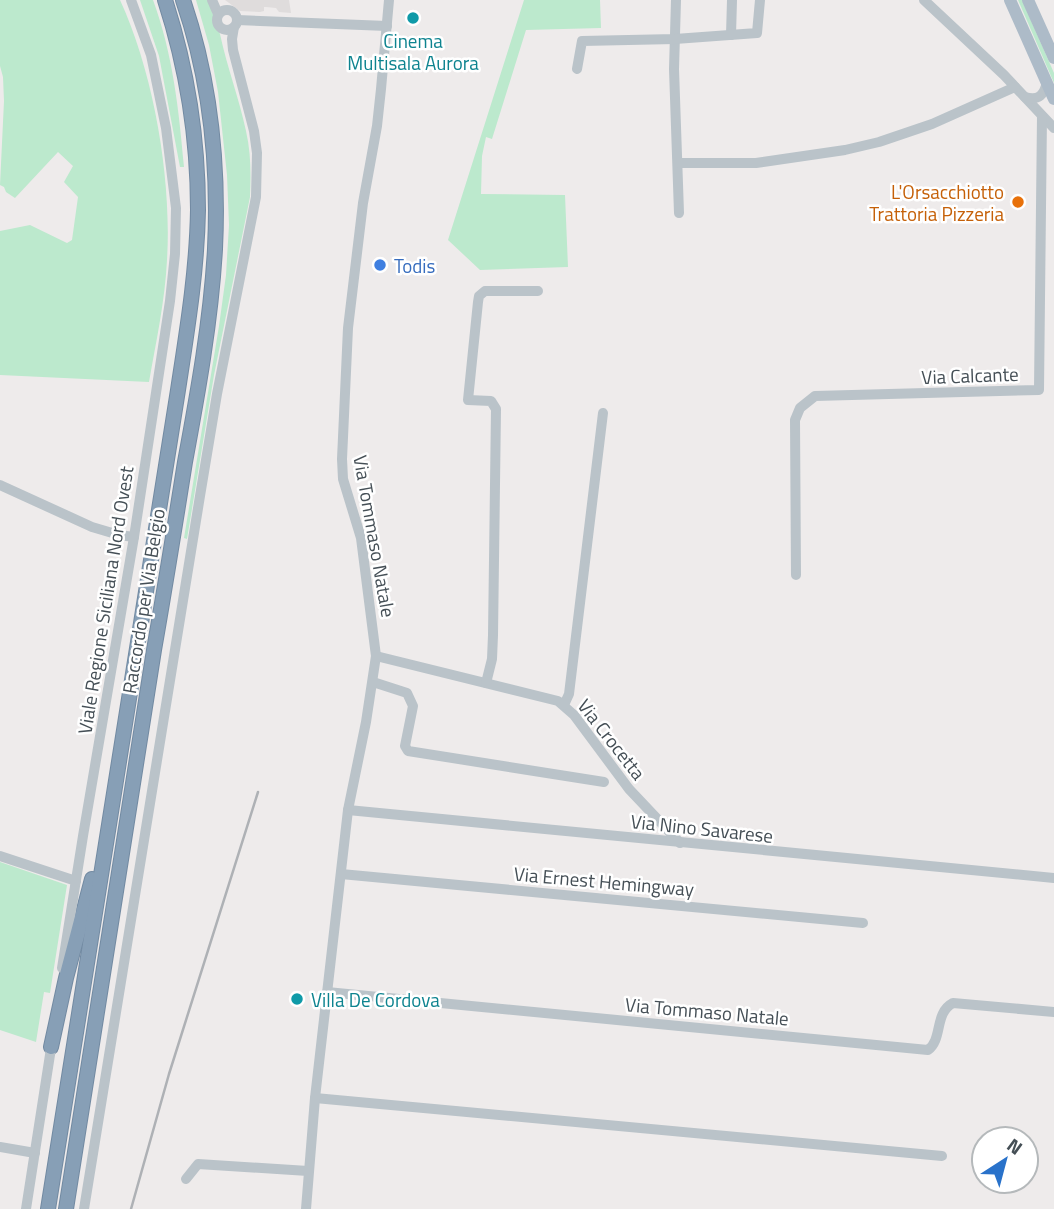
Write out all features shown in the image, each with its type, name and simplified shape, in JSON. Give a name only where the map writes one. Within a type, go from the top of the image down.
[{"type":"highway","name":"Raccordo per Via Belgio","points":[[48,1209],[190,313],[198,211],[194,145],[186,83],[165,0]]},
{"type":"highway","name":"Raccordo per Via Belgio","points":[[66,1209],[108,934],[195,407],[213,274],[216,228],[209,110],[198,50],[183,0]]},
{"type":"highway","points":[[51,1046],[92,880],[126,676],[147,582]]},
{"type":"main road","points":[[1010,0],[1054,99]]},
{"type":"main road","points":[[1028,0],[1054,58]]},
{"type":"street","name":"Viale Regione Siciliana Nord Ovest","points":[[26,1209],[76,881],[134,537],[175,254],[176,208],[170,153],[154,67],[131,0]]},
{"type":"street","points":[[84,1209],[217,394],[256,197],[255,142],[233,50],[235,14],[222,12],[212,0]]},
{"type":"street","points":[[220,0],[222,12],[217,20],[221,28],[228,30],[236,24],[387,26]]},
{"type":"street","name":"Via Tommaso Natale","points":[[306,1209],[315,1098],[348,810],[376,656],[361,538],[344,479],[342,459],[348,328],[363,203],[378,114],[388,0]]},
{"type":"street","points":[[676,0],[674,69],[679,214]]},
{"type":"street","points":[[731,34],[732,0]]},
{"type":"street","points":[[577,69],[582,41],[757,33],[760,0]]},
{"type":"street","points":[[924,0],[1054,128]]},
{"type":"street","points":[[1024,97],[1034,99],[1040,96],[1045,91],[1046,82]]},
{"type":"street","points":[[678,163],[756,163],[845,150],[919,129],[1015,87]]},
{"type":"street","name":"Via Calcante","points":[[796,575],[795,420],[800,408],[815,396],[1039,390],[1042,116]]},
{"type":"street","points":[[486,683],[492,659],[493,635],[496,409],[491,401],[468,400],[479,296],[490,290],[538,290]]},
{"type":"street","points":[[564,705],[569,694],[603,413]]},
{"type":"street","points":[[0,485],[92,527],[134,537]]},
{"type":"street","name":"Via Crocetta","points":[[376,656],[547,698],[564,705],[629,789],[680,843]]},
{"type":"street","name":"Via Crocetta","points":[[373,682],[407,693],[413,706],[405,746],[408,751],[604,782]]},
{"type":"street","name":"Via Nino Savarese","points":[[348,810],[1054,878]]},
{"type":"street","points":[[0,856],[76,881]]},
{"type":"street","name":"Via Ernest Hemingway","points":[[341,874],[863,923]]},
{"type":"street","name":"Via Tommaso Natale","points":[[327,992],[928,1050],[933,1046],[943,1011],[953,1003],[1054,1012]]},
{"type":"street","points":[[315,1098],[942,1156]]},
{"type":"street","points":[[0,1147],[35,1153]]},
{"type":"street","points":[[186,1179],[198,1164],[308,1171]]},
{"type":"shaded area","points":[[225,0],[289,0],[291,13],[266,7],[260,12],[240,11]]},
{"type":"green space","points":[[0,0],[120,0],[132,29],[151,93],[167,196],[166,275],[149,382],[0,375],[0,231],[30,225],[67,243],[72,240],[78,197],[64,182],[73,166],[58,152],[15,198],[0,185],[4,101],[0,66]]},
{"type":"green space","points":[[140,0],[153,0],[166,41],[184,167],[180,167],[159,56]]},
{"type":"green space","points":[[196,0],[209,0],[220,34],[246,131],[250,155],[250,197],[214,375],[187,539],[184,538],[226,275],[229,225],[227,175],[218,92],[209,45]]},
{"type":"green space","points":[[524,0],[600,0],[601,28],[526,30],[492,139],[486,137],[482,156],[481,194],[565,195],[568,267],[480,270],[448,240]]},
{"type":"green space","points":[[1018,0],[1022,0],[1054,73],[1054,83]]},
{"type":"green space","points":[[0,862],[67,885],[50,993],[44,992],[36,1042],[0,1030]]},
{"type":"railway","points":[[131,1209],[169,1074],[258,792]]},
{"type":"place","name":"Cinema Multisala Aurora","points":[[413,18]]},
{"type":"place","name":"L'Orsacchiotto Trattoria Pizzeria","points":[[1018,202]]},
{"type":"place","name":"Todis","points":[[380,265]]},
{"type":"place","name":"Villa De Cordova","points":[[297,999]]}]
